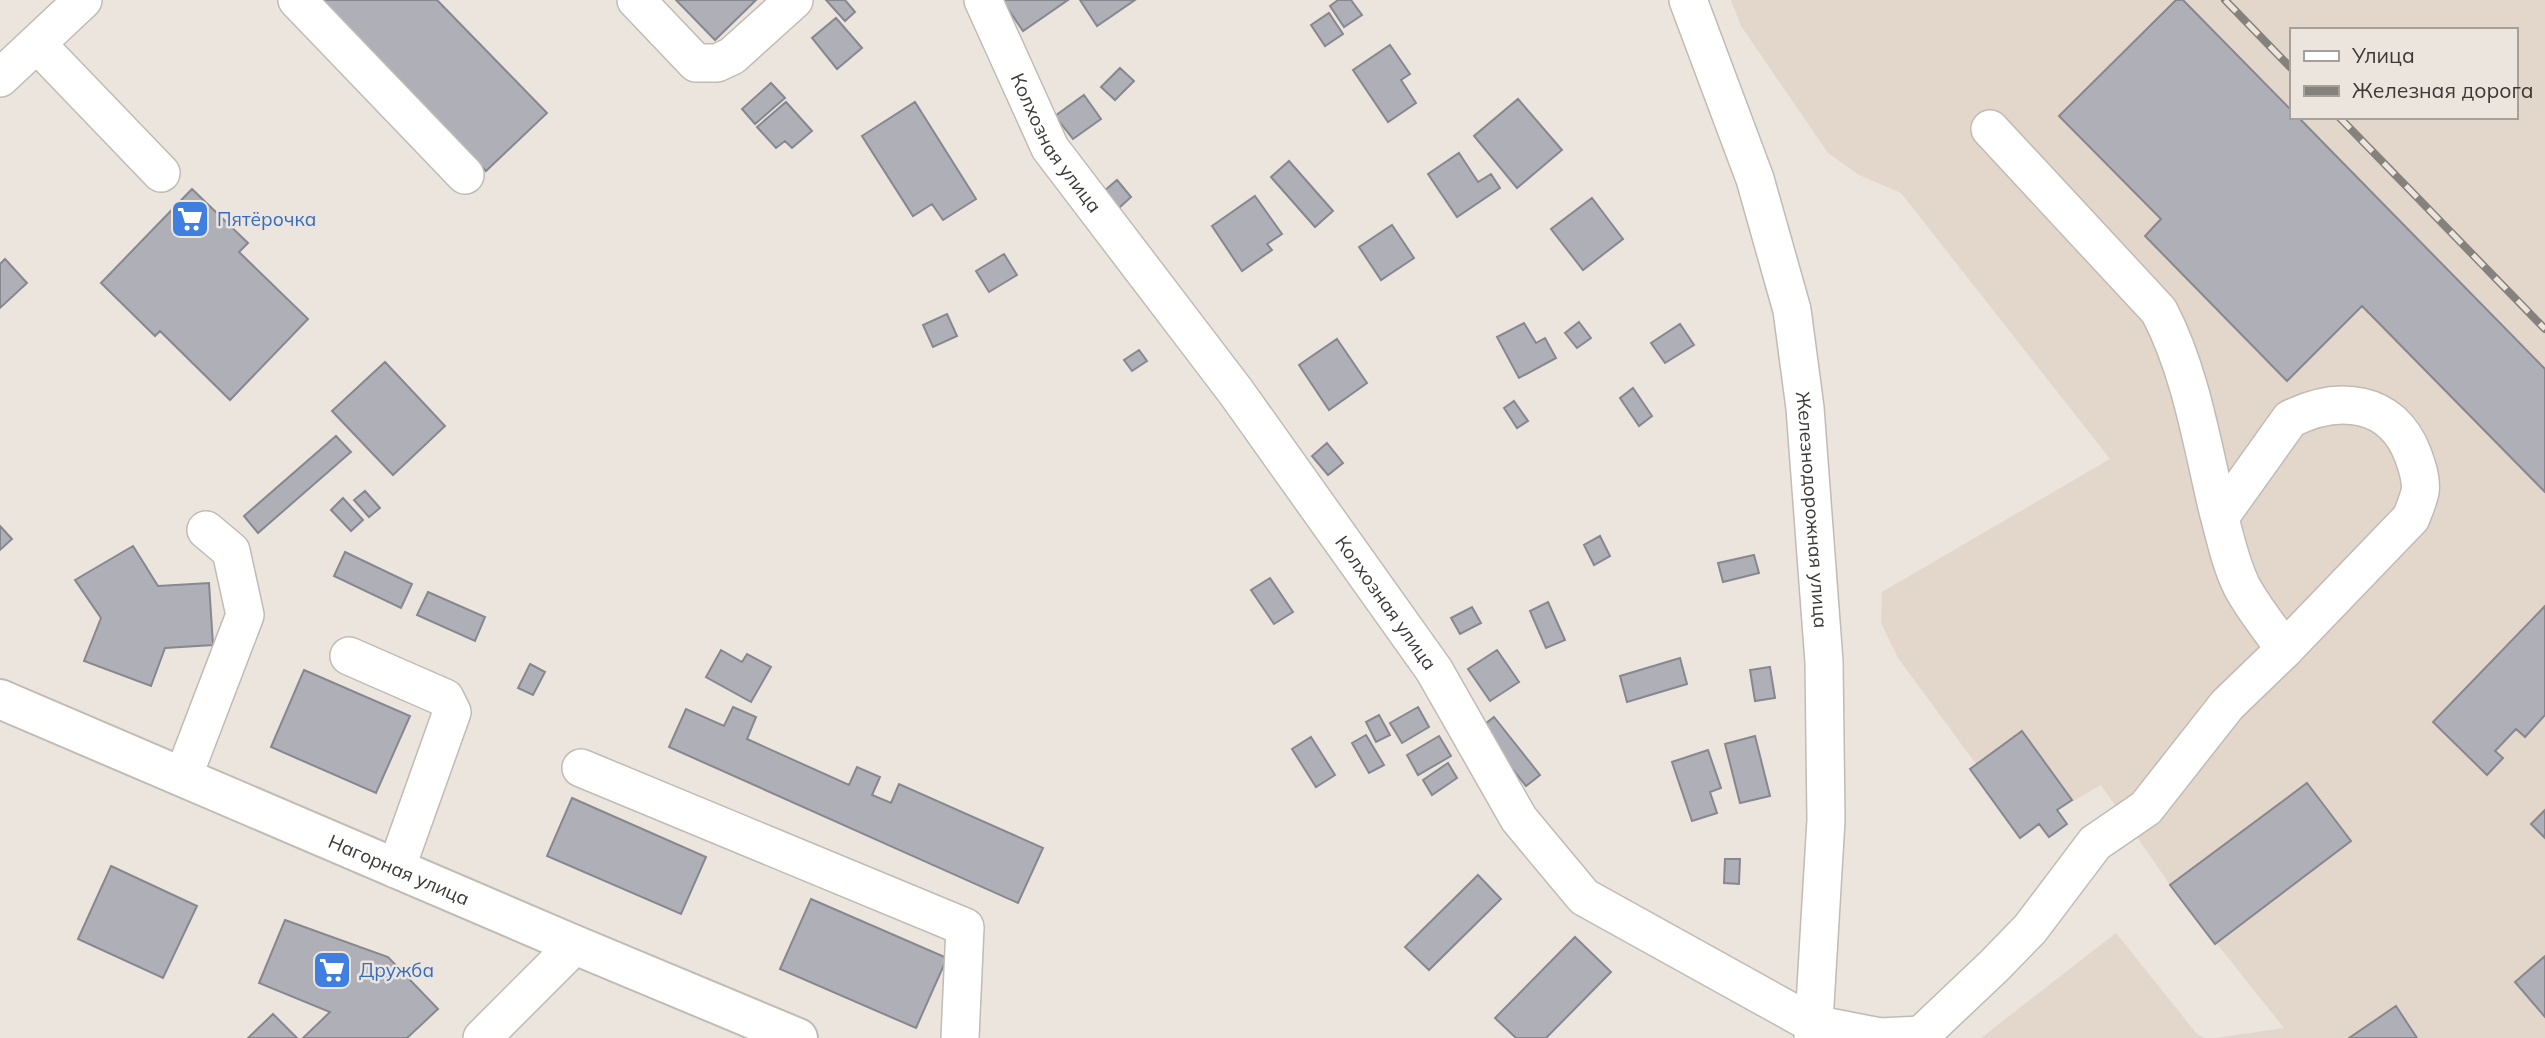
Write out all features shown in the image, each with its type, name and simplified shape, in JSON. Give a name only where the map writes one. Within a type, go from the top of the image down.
[{"type":"main road","name":"Нагорная улица","points":[[0,699],[798,1038]]},
{"type":"street","points":[[0,78],[83,0]]},
{"type":"street","points":[[297,0],[465,175]]},
{"type":"street","points":[[636,0],[696,62],[717,63],[732,56],[794,0]]},
{"type":"street","name":"Колхозная улица","points":[[983,0],[1050,148],[1236,392],[1434,670],[1518,819],[1584,897],[1813,1031],[1880,1037],[1921,1037]]},
{"type":"street","name":"Железнодорожная улица","points":[[1688,0],[1755,179],[1792,310],[1805,408],[1825,662],[1826,820],[1813,1031]]},
{"type":"street","points":[[37,44],[161,173]]},
{"type":"street","points":[[1990,129],[2159,311],[2172,335],[2183,371],[2228,549],[2242,586],[2285,649]]},
{"type":"street","points":[[1921,1037],[2030,929],[2095,844],[2146,808],[2227,705],[2411,518],[2420,490],[2418,468],[2408,441],[2393,423],[2370,408],[2344,403],[2307,410],[2290,419],[2220,517]]},
{"type":"street","points":[[183,777],[245,615],[231,551],[206,530]]},
{"type":"street","points":[[349,656],[445,698],[452,712],[396,869]]},
{"type":"street","points":[[581,768],[965,927],[960,1038]]},
{"type":"street","points":[[482,1038],[575,945]]},
{"type":"shaded area","points":[[1731,0],[2545,0],[2545,1038],[2215,1038],[2284,1028],[2170,885],[2101,785],[2058,810],[2067,824],[2049,837],[2039,824],[2020,838],[1970,769],[1976,764],[1898,658],[1881,623],[1882,592],[2110,459],[1901,193],[1859,175],[1828,153],[1741,26]]},
{"type":"shaded area","points":[[2116,933],[2197,1034],[2204,1038],[1981,1038]]},
{"type":"building","points":[[321,0],[437,0],[547,113],[486,171]]},
{"type":"building","points":[[676,0],[756,0],[715,40]]},
{"type":"building","points":[[826,0],[845,0],[855,12],[845,21]]},
{"type":"building","points":[[1002,0],[1068,0],[1023,31]]},
{"type":"building","points":[[1080,0],[1135,0],[1097,26]]},
{"type":"building","points":[[1338,0],[1351,0],[1362,15],[1344,27],[1330,6]]},
{"type":"building","points":[[2176,0],[2183,0],[2290,109],[2290,119],[2300,119],[2545,369],[2545,492],[2362,306],[2287,381],[2145,236],[2161,219],[2059,116]]},
{"type":"building","points":[[1329,13],[1343,34],[1325,46],[1311,25]]},
{"type":"building","points":[[836,18],[862,48],[837,69],[812,38]]},
{"type":"building","points":[[1390,45],[1410,74],[1401,80],[1416,103],[1388,122],[1353,70]]},
{"type":"building","points":[[1120,68],[1134,81],[1115,100],[1101,87]]},
{"type":"building","points":[[771,83],[785,98],[755,124],[742,109]]},
{"type":"building","points":[[1084,95],[1101,119],[1073,139],[1055,116]]},
{"type":"building","points":[[1518,99],[1562,150],[1517,188],[1474,136]]},
{"type":"building","points":[[786,102],[812,131],[792,148],[785,141],[776,148],[757,127]]},
{"type":"building","points":[[915,102],[976,199],[943,220],[932,204],[913,216],[862,136]]},
{"type":"building","points":[[1459,153],[1478,182],[1491,174],[1500,188],[1457,217],[1428,174]]},
{"type":"building","points":[[1289,161],[1333,211],[1315,227],[1271,177]]},
{"type":"building","points":[[1117,180],[1131,197],[1119,208],[1104,191]]},
{"type":"building","points":[[192,189],[248,243],[239,252],[308,319],[230,400],[160,331],[155,336],[101,283]]},
{"type":"building","points":[[1255,196],[1282,234],[1267,244],[1272,250],[1242,271],[1212,226]]},
{"type":"building","points":[[1592,198],[1623,239],[1583,270],[1551,229]]},
{"type":"building","points":[[1392,225],[1414,258],[1381,280],[1359,247]]},
{"type":"building","points":[[1004,254],[1017,275],[989,292],[976,271]]},
{"type":"building","points":[[5,259],[27,283],[0,308],[0,264]]},
{"type":"building","points":[[947,314],[957,336],[933,347],[923,325]]},
{"type":"building","points":[[1579,322],[1591,338],[1577,348],[1565,333]]},
{"type":"building","points":[[1524,323],[1536,343],[1545,338],[1556,358],[1519,378],[1497,337]]},
{"type":"building","points":[[1680,324],[1694,345],[1665,363],[1651,343]]},
{"type":"building","points":[[1337,339],[1367,383],[1329,410],[1299,365]]},
{"type":"building","points":[[1139,350],[1147,361],[1132,371],[1124,360]]},
{"type":"building","points":[[385,362],[445,426],[393,475],[332,411]]},
{"type":"building","points":[[1633,388],[1652,416],[1639,426],[1620,398]]},
{"type":"building","points":[[1514,401],[1528,421],[1517,428],[1504,408]]},
{"type":"building","points":[[336,436],[351,452],[258,533],[244,516]]},
{"type":"building","points":[[1327,443],[1343,463],[1328,475],[1312,456]]},
{"type":"building","points":[[365,491],[380,508],[369,517],[354,500]]},
{"type":"building","points":[[343,498],[363,520],[351,531],[331,510]]},
{"type":"building","points":[[0,526],[12,539],[0,550]]},
{"type":"building","points":[[1600,536],[1610,556],[1594,565],[1584,545]]},
{"type":"building","points":[[133,546],[158,586],[209,583],[213,645],[165,648],[151,686],[84,661],[101,618],[75,580]]},
{"type":"building","points":[[345,552],[412,584],[401,608],[334,576]]},
{"type":"building","points":[[1754,555],[1759,573],[1723,582],[1718,563]]},
{"type":"building","points":[[1270,578],[1293,612],[1274,624],[1251,590]]},
{"type":"building","points":[[428,592],[485,617],[475,641],[417,615]]},
{"type":"building","points":[[1548,602],[1565,640],[1546,648],[1530,611]]},
{"type":"building","points":[[2545,606],[2545,715],[2525,737],[2516,729],[2495,751],[2503,758],[2487,775],[2433,722]]},
{"type":"building","points":[[1472,607],[1481,623],[1460,634],[1451,618]]},
{"type":"building","points":[[721,650],[742,662],[747,654],[771,667],[751,702],[706,677]]},
{"type":"building","points":[[1497,650],[1519,682],[1490,701],[1468,669]]},
{"type":"building","points":[[1680,658],[1687,684],[1627,702],[1620,676]]},
{"type":"building","points":[[530,664],[545,672],[533,695],[518,688]]},
{"type":"building","points":[[1770,667],[1775,698],[1755,701],[1750,670]]},
{"type":"building","points":[[304,670],[410,716],[376,793],[271,747]]},
{"type":"building","points":[[733,707],[756,717],[747,739],[849,785],[857,767],[880,777],[872,795],[891,803],[899,784],[1043,848],[1018,903],[669,747],[686,709],[724,726]]},
{"type":"building","points":[[1418,707],[1429,727],[1402,743],[1390,723]]},
{"type":"building","points":[[1379,715],[1390,735],[1376,742],[1366,722]]},
{"type":"building","points":[[1494,717],[1540,775],[1526,786],[1480,728]]},
{"type":"building","points":[[2022,731],[2072,800],[2057,810],[2067,824],[2049,837],[2039,824],[2020,838],[1970,769]]},
{"type":"building","points":[[1366,735],[1384,765],[1369,773],[1352,743]]},
{"type":"building","points":[[1439,736],[1451,756],[1418,775],[1407,755]]},
{"type":"building","points":[[1755,736],[1770,796],[1740,803],[1725,744]]},
{"type":"building","points":[[1311,737],[1335,775],[1316,787],[1292,749]]},
{"type":"building","points":[[1708,750],[1721,788],[1710,792],[1717,813],[1692,821],[1672,762]]},
{"type":"building","points":[[1448,763],[1457,778],[1432,795],[1423,780]]},
{"type":"building","points":[[2307,783],[2351,841],[2215,944],[2170,885]]},
{"type":"building","points":[[572,798],[706,857],[681,914],[547,856]]},
{"type":"building","points":[[2545,810],[2545,838],[2531,824]]},
{"type":"building","points":[[1725,859],[1740,859],[1739,884],[1724,883]]},
{"type":"building","points":[[111,866],[197,906],[163,978],[78,939]]},
{"type":"building","points":[[1478,875],[1501,899],[1429,970],[1405,947]]},
{"type":"building","points":[[811,899],[947,958],[916,1028],[780,969]]},
{"type":"building","name":"Дружба","points":[[285,920],[388,957],[438,1009],[407,1038],[303,1038],[330,1012],[259,983]]},
{"type":"building","points":[[1575,937],[1611,972],[1546,1038],[1516,1038],[1495,1018]]},
{"type":"building","points":[[2545,956],[2545,1017],[2515,982]]},
{"type":"building","points":[[2396,1006],[2417,1038],[2349,1038]]},
{"type":"building","points":[[273,1014],[297,1038],[248,1038]]},
{"type":"railway","points":[[2225,0],[2290,67]]},
{"type":"railway","points":[[2341,119],[2545,329]]},
{"type":"place","name":"Пятёрочка","points":[[190,219]]},
{"type":"place","name":"Дружба","points":[[332,970]]}]
